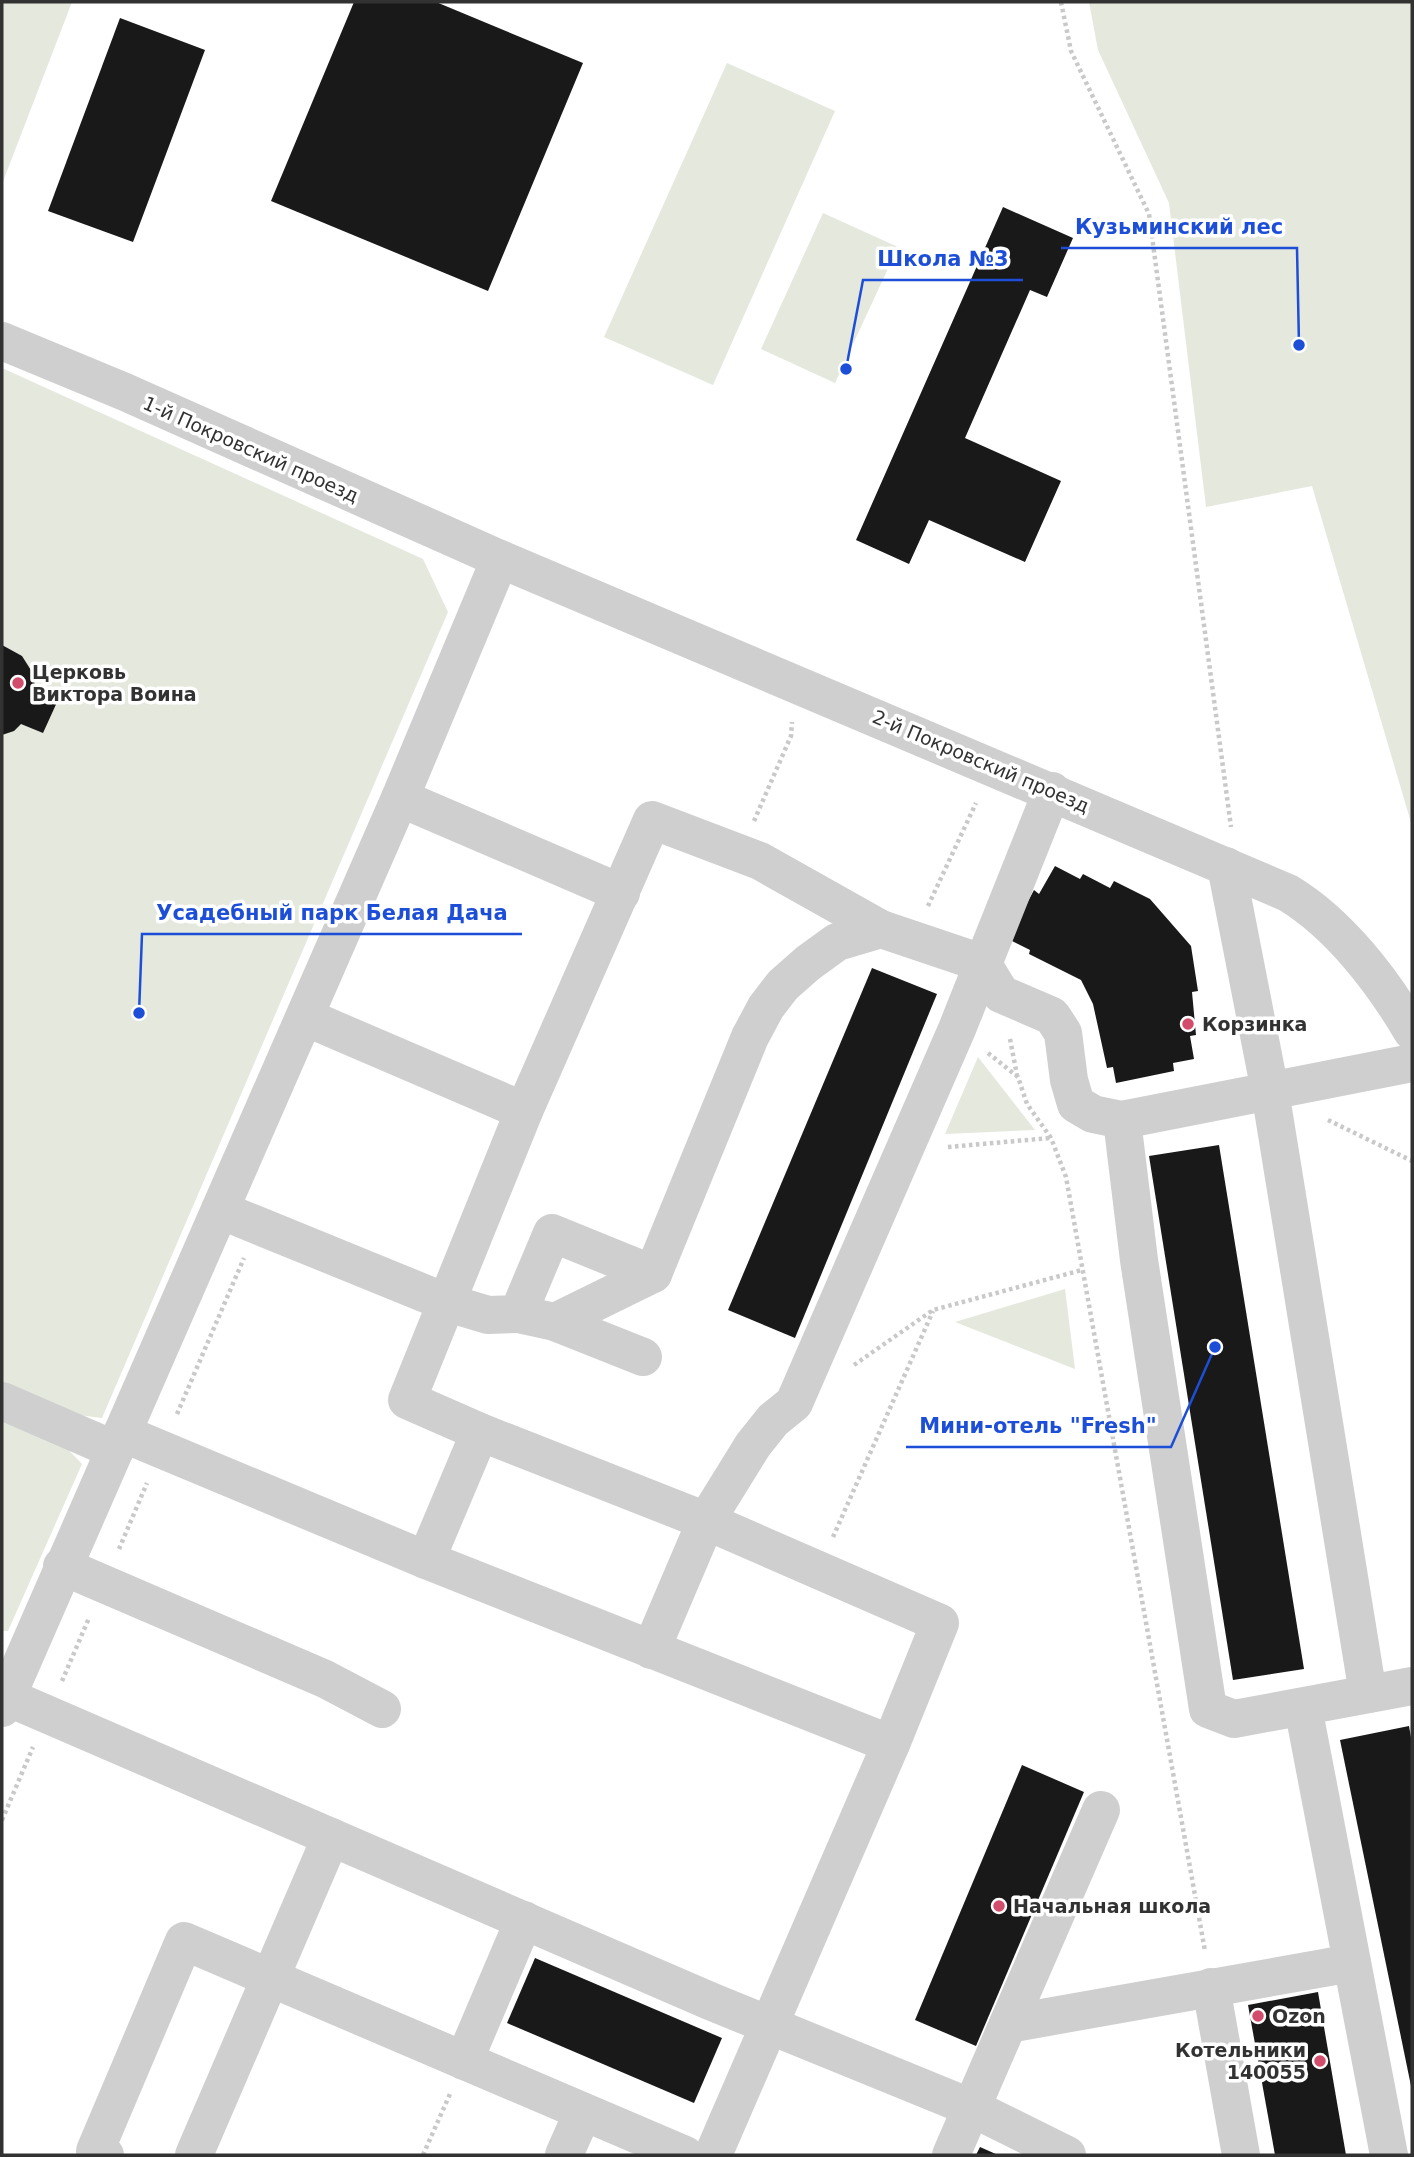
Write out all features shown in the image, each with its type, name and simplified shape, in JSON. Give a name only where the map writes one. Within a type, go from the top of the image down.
[{"type":"street","name":"1-й Покровский проезд","points":[[2,341],[125,392],[500,559]]},
{"type":"street","name":"2-й Покровский проезд","points":[[500,559],[1288,893],[1313,908],[1336,930],[1395,1002],[1412,1031]]},
{"type":"street","points":[[500,559],[305,1017],[62,1566],[7,1682],[331,1837],[972,2108],[1068,2155]]},
{"type":"street","points":[[652,1650],[706,1521],[753,1445],[773,1420],[794,1404],[957,1029],[1052,791]]},
{"type":"street","points":[[400,798],[621,893]]},
{"type":"street","points":[[713,2155],[891,1744],[940,1623],[706,1521],[480,1432],[407,1400],[524,1111],[652,820],[760,861],[881,929],[982,963],[1001,994],[1052,1016],[1063,1033],[1069,1080],[1076,1104],[1093,1114],[1122,1120],[1412,1063]]},
{"type":"street","points":[[1231,868],[1368,1694]]},
{"type":"street","points":[[555,1322],[653,1274],[750,1037],[766,1007],[783,985],[837,942],[881,929]]},
{"type":"street","points":[[305,1017],[524,1111]]},
{"type":"street","points":[[1122,1120],[1139,1260],[1208,1709],[1234,1719],[1412,1686]]},
{"type":"street","points":[[220,1210],[448,1303],[488,1315],[518,1314],[555,1322],[643,1357]]},
{"type":"street","points":[[518,1314],[552,1233],[653,1274]]},
{"type":"street","points":[[2,1401],[118,1441],[891,1744]]},
{"type":"street","points":[[426,1560],[480,1432]]},
{"type":"street","points":[[62,1566],[325,1679],[382,1709]]},
{"type":"street","points":[[1303,1707],[1390,2155]]},
{"type":"street","points":[[951,2155],[1101,1810]]},
{"type":"street","points":[[194,2155],[331,1837]]},
{"type":"street","points":[[464,2061],[524,1920]]},
{"type":"street","points":[[105,2155],[95,2151],[184,1941],[685,2155]]},
{"type":"street","points":[[1008,2024],[1352,1963]]},
{"type":"street","points":[[1211,1987],[1241,2155]]},
{"type":"street","points":[[564,2155],[583,2112]]},
{"type":"path","points":[[1061,2],[1071,51],[1149,214],[1231,868]]},
{"type":"path","points":[[739,853],[791,736],[795,683]]},
{"type":"path","points":[[957,1029],[1018,1077],[1027,1104],[1051,1138],[1066,1177],[1211,1987]]},
{"type":"path","points":[[1269,1091],[1412,1161]]},
{"type":"path","points":[[904,1150],[1051,1138]]},
{"type":"path","points":[[852,1367],[933,1310],[1082,1270]]},
{"type":"path","points":[[819,1570],[933,1310]]},
{"type":"path","points":[[423,2155],[464,2061]]},
{"type":"shaded area","points":[[2,2],[72,2],[2,184]]},
{"type":"shaded area","points":[[1089,2],[1412,2],[1412,826],[1312,486],[1206,507],[1169,203],[1098,50]]},
{"type":"shaded area","points":[[727,63],[835,111],[713,385],[604,337]]},
{"type":"shaded area","points":[[823,213],[898,247],[835,383],[761,349]]},
{"type":"shaded area","points":[[2,368],[423,559],[448,612],[102,1418],[71,1414],[59,1440],[82,1464],[8,1631],[2,1631]]},
{"type":"shaded area","points":[[978,1057],[1035,1130],[945,1134]]},
{"type":"shaded area","points":[[1065,1289],[1075,1369],[955,1322]]},
{"type":"building","points":[[354,2],[436,2],[583,63],[488,291],[271,201]]},
{"type":"building","points":[[120,18],[205,50],[133,242],[48,211]]},
{"type":"building","points":[[1003,207],[1073,238],[1047,297],[1030,290],[965,438],[1061,481],[1025,562],[929,520],[909,564],[856,540]]},
{"type":"building","name":"Церковь Виктора Воина","points":[[2,645],[22,656],[34,675],[35,691],[58,700],[43,733],[21,724],[14,731],[2,735]]},
{"type":"building","points":[[1055,866],[1080,879],[1083,874],[1110,888],[1114,881],[1150,899],[1191,946],[1198,991],[1192,992],[1196,1035],[1190,1036],[1194,1059],[1173,1063],[1174,1071],[1116,1083],[1113,1067],[1107,1068],[1093,1004],[1081,980],[1029,954],[1030,950],[1008,939],[1034,890],[1039,894]]},
{"type":"building","points":[[872,968],[937,994],[795,1338],[728,1310]]},
{"type":"building","points":[[1219,1145],[1304,1669],[1233,1680],[1149,1156]]},
{"type":"building","points":[[1409,1726],[1412,1743],[1411,2086],[1340,1740]]},
{"type":"building","name":"Начальная школа","points":[[1022,1765],[1084,1792],[976,2046],[915,2020]]},
{"type":"building","points":[[535,1958],[722,2038],[694,2103],[507,2023]]},
{"type":"building","points":[[1318,1992],[1346,2155],[1275,2155],[1248,2005]]},
{"type":"building","points":[[980,2147],[998,2155],[976,2155]]},
{"type":"place","name":"Кузьминский лес","points":[[1299,345]]},
{"type":"place","name":"Школа №3","points":[[846,369]]},
{"type":"place","name":"Церковь Виктора Воина","points":[[18,683]]},
{"type":"place","name":"Усадебный парк Белая Дача","points":[[139,1013]]},
{"type":"place","name":"Корзинка","points":[[1188,1024]]},
{"type":"place","name":"Мини-отель \"Fresh\"","points":[[1215,1347]]},
{"type":"place","name":"Начальная школа","points":[[999,1906]]},
{"type":"place","name":"Ozon","points":[[1258,2016]]},
{"type":"place","name":"Котельники 140055","points":[[1320,2061]]}]
